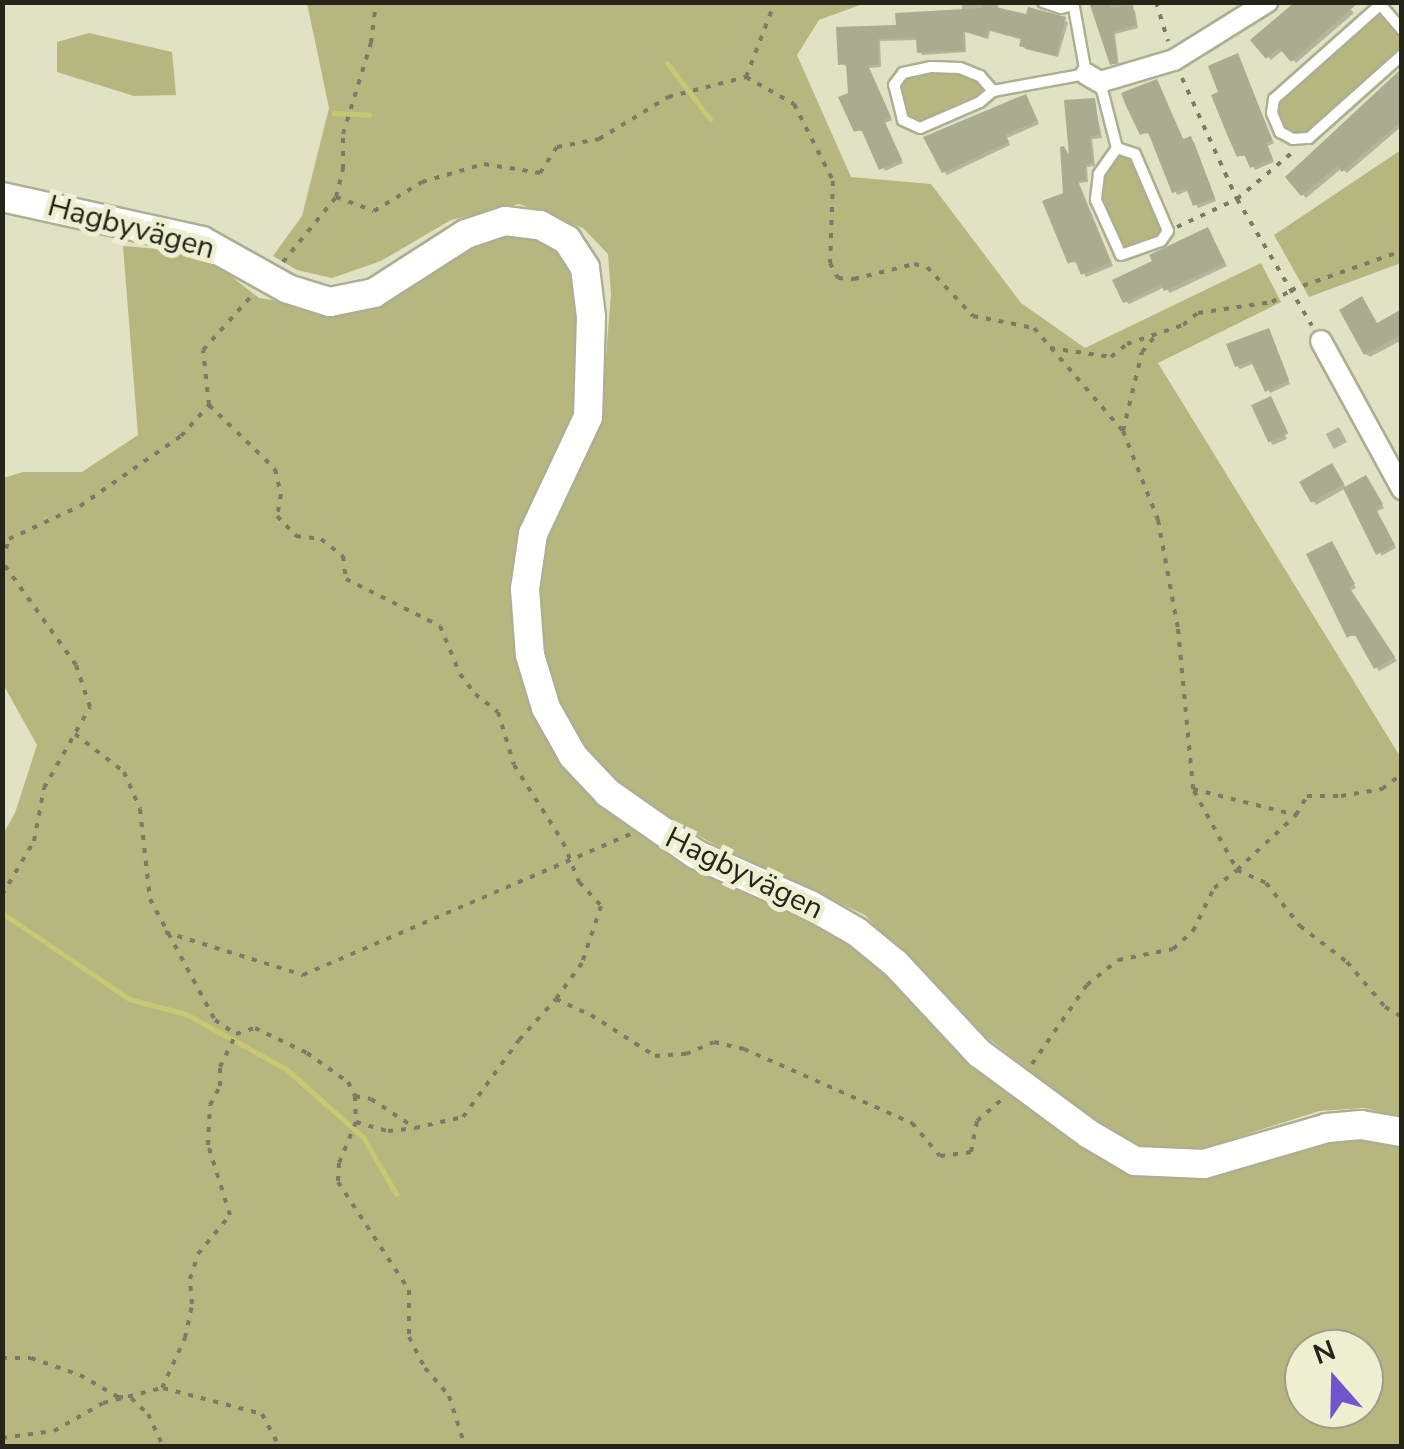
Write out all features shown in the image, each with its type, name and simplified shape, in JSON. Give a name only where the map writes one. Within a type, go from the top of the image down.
[{"type":"street","points":[[1093,78],[1174,60],[1257,5]]},
{"type":"street","name":"Hagbyvägen","points":[[2,197],[202,242],[288,289],[330,302],[374,293],[466,234],[505,221],[540,225],[567,240],[585,268],[591,317],[588,417],[533,534],[525,589],[530,655],[546,708],[572,756],[608,794],[649,826],[695,854],[810,905],[858,932],[896,964],[947,1024],[1089,1134],[1135,1160],[1204,1164],[1327,1128],[1361,1125],[1402,1132]]},
{"type":"street","points":[[1321,342],[1402,489]]},
{"type":"lane","points":[[1043,2],[1061,8],[1073,4],[1117,148]]},
{"type":"lane","points":[[1402,30],[1379,4],[1274,99],[1272,113],[1280,132],[1293,139],[1309,138],[1402,56]]},
{"type":"lane","points":[[993,91],[980,76],[960,68],[931,67],[903,73],[894,85],[903,120],[920,128],[980,102],[993,91],[1093,78]]},
{"type":"lane","points":[[1117,148],[1136,154],[1168,231],[1161,241],[1122,256],[1096,200],[1099,174],[1117,148]]},
{"type":"path","points":[[354,1127],[388,1131],[463,1117],[582,963],[601,906],[579,882],[562,842],[514,764],[498,712],[474,694],[460,674],[452,644],[440,626],[346,579],[343,556],[321,539],[296,536],[277,516],[281,494],[275,469],[209,405],[203,350],[336,198],[343,169],[343,134],[371,43],[376,2]]},
{"type":"path","points":[[746,77],[775,2]]},
{"type":"path","points":[[1156,2],[1174,60],[1238,200],[1321,342]]},
{"type":"path","points":[[336,198],[374,211],[422,182],[484,164],[540,173],[556,148],[598,139],[668,96],[746,77],[794,104],[833,181],[830,264],[838,278],[854,279],[914,264],[928,267],[974,316],[1034,328],[1046,347],[1123,432],[1158,520],[1178,629],[1193,789],[1237,870],[1266,883],[1300,926],[1348,962],[1385,1007],[1402,1017]]},
{"type":"path","points":[[1168,231],[1238,200],[1309,138]]},
{"type":"path","points":[[1046,347],[1110,357],[1127,344],[1156,335],[1198,313],[1272,302],[1290,290],[1402,251]]},
{"type":"path","points":[[1123,432],[1142,352],[1156,335]]},
{"type":"path","points":[[2,895],[34,842],[44,788],[90,708],[76,665],[2,561],[10,539],[80,506],[181,436],[209,405]]},
{"type":"path","points":[[76,734],[124,772],[140,809],[150,899],[216,1020],[236,1034]]},
{"type":"path","points":[[556,999],[590,1015],[655,1056],[686,1054],[714,1042],[744,1049],[912,1122],[940,1156],[971,1152],[977,1121],[1018,1082],[1088,985],[1118,960],[1172,949],[1192,931],[1214,888],[1296,815],[1307,796],[1341,796],[1382,789],[1402,774]]},
{"type":"path","points":[[1193,789],[1296,815]]},
{"type":"path","points":[[165,932],[303,975],[649,826]]},
{"type":"path","points":[[236,1034],[255,1028],[307,1053],[348,1082],[356,1096],[354,1127],[338,1162],[338,1182],[409,1290],[409,1337],[425,1368],[449,1396],[465,1446]]},
{"type":"path","points":[[162,1388],[184,1338],[192,1304],[190,1279],[198,1254],[230,1215],[208,1145],[206,1126],[220,1086],[220,1067],[236,1034]]},
{"type":"path","points":[[356,1096],[371,1100],[415,1128]]},
{"type":"path","points":[[2,1358],[31,1358],[80,1375],[118,1397],[131,1398],[148,1414],[162,1446]]},
{"type":"path","points":[[2,1438],[54,1431],[104,1403],[162,1388],[262,1414],[279,1446]]},
{"type":"green space","points":[[868,2],[819,20],[797,55],[851,177],[931,184],[1021,303],[1085,348],[1261,263],[1281,302],[1158,363],[1401,758],[1401,1117],[1364,1108],[1319,1111],[1207,1147],[1142,1149],[1117,1138],[956,1013],[865,915],[708,841],[642,803],[583,749],[559,705],[541,651],[534,586],[545,537],[601,419],[611,294],[608,254],[583,228],[519,204],[451,220],[381,261],[332,278],[297,270],[273,256],[302,216],[329,108],[307,3]]},
{"type":"green space","points":[[1380,5],[1401,30],[1401,55],[1309,138],[1280,132],[1274,99]]},
{"type":"green space","points":[[89,33],[172,52],[176,95],[134,96],[57,72],[57,42]]},
{"type":"green space","points":[[960,68],[993,91],[920,128],[903,120],[894,85],[903,73]]},
{"type":"green space","points":[[1117,148],[1135,154],[1168,231],[1161,241],[1121,255],[1096,200],[1099,174]]},
{"type":"green space","points":[[1401,150],[1401,263],[1309,297],[1274,235]]},
{"type":"green space","points":[[507,235],[539,238],[562,251],[575,271],[579,298],[577,415],[520,529],[509,585],[516,660],[530,705],[563,761],[843,932],[1130,1169],[1181,1177],[1222,1171],[1333,1135],[1401,1144],[1401,1446],[3,1446],[2,836],[15,813],[37,745],[3,684],[3,478],[23,472],[82,472],[138,435],[123,246],[172,250],[213,262],[259,298],[338,310],[386,297],[473,243]]},
{"type":"building","points":[[1089,2],[1110,2],[1111,8],[1133,5],[1136,25],[1113,31],[1117,63],[1110,65]]},
{"type":"building","points":[[1295,2],[1359,2],[1291,62],[1279,48],[1266,59],[1250,40]]},
{"type":"building","points":[[983,4],[1026,14],[1028,7],[1066,17],[1056,56],[1019,46],[1021,38],[988,29],[985,37],[963,31],[964,50],[917,53],[916,37],[878,39],[879,65],[868,65],[891,117],[884,120],[902,160],[879,170],[861,129],[854,132],[838,97],[848,93],[846,64],[838,65],[836,27],[896,25],[895,13],[982,8]]},
{"type":"building","points":[[1238,53],[1272,140],[1266,143],[1273,159],[1250,168],[1244,154],[1237,157],[1211,95],[1218,92],[1208,66]]},
{"type":"building","points":[[1402,68],[1402,121],[1342,172],[1337,166],[1301,196],[1285,177]]},
{"type":"building","points":[[1157,79],[1183,139],[1191,136],[1215,198],[1193,206],[1186,188],[1172,193],[1148,132],[1140,135],[1121,93]]},
{"type":"building","points":[[1026,94],[1038,121],[1005,134],[1009,142],[942,173],[923,137]]},
{"type":"building","points":[[1095,98],[1100,135],[1090,136],[1093,163],[1085,164],[1086,180],[1077,181],[1111,262],[1081,275],[1075,260],[1068,264],[1042,201],[1063,193],[1060,147],[1064,146],[1069,156],[1064,100]]},
{"type":"building","points":[[1208,227],[1225,263],[1164,291],[1161,284],[1123,303],[1112,280],[1152,261],[1149,255]]},
{"type":"building","points":[[1362,296],[1377,323],[1402,309],[1402,334],[1364,355],[1339,310]]},
{"type":"building","points":[[1269,328],[1289,380],[1265,392],[1251,361],[1235,367],[1226,344]]},
{"type":"building","points":[[1271,396],[1288,433],[1268,442],[1251,405]]},
{"type":"building","points":[[1332,463],[1344,484],[1311,503],[1299,482]]},
{"type":"building","points":[[1366,475],[1383,504],[1376,509],[1395,545],[1376,555],[1343,488]]},
{"type":"building","points":[[1332,541],[1355,584],[1349,587],[1395,657],[1374,669],[1354,633],[1347,638],[1306,554]]},
{"type":"waterway","points":[[667,63],[710,119]]},
{"type":"waterway","points":[[334,113],[369,115]]},
{"type":"waterway","points":[[2,913],[129,999],[186,1014],[286,1069],[363,1137],[396,1194]]}]
